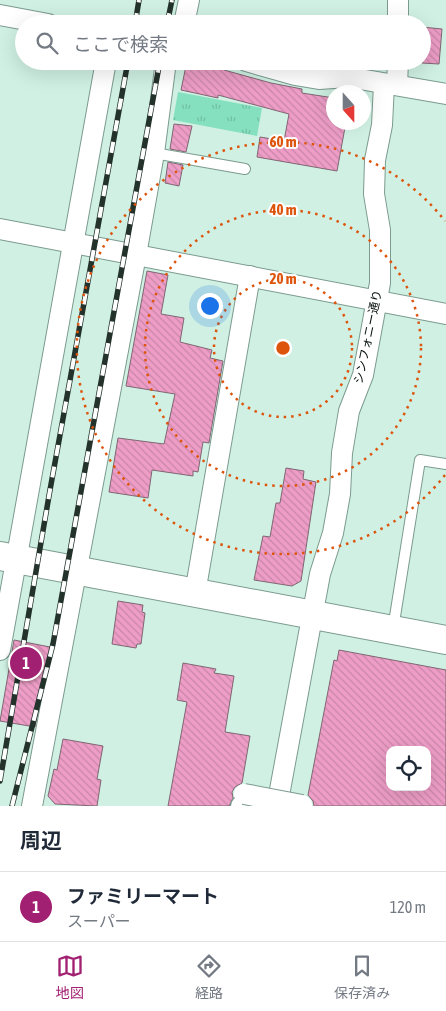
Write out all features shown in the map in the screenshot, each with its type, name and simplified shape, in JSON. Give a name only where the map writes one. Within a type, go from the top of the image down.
[{"type":"street","points":[[186,15],[189,0]]},
{"type":"street","points":[[398,0],[398,15]]},
{"type":"street","points":[[0,15],[15,18]]},
{"type":"street","points":[[0,650],[8,558],[72,243],[104,70]]},
{"type":"street","points":[[32,806],[136,255],[154,153],[165,70]]},
{"type":"street","points":[[278,70],[319,79],[348,77],[446,94]]},
{"type":"street","name":"シンフォニー通り","points":[[277,806],[320,574],[333,533],[340,494],[342,453],[349,411],[363,375],[380,283],[380,230],[374,194],[375,160],[395,70]]},
{"type":"street","points":[[0,229],[446,314]]},
{"type":"street","points":[[195,593],[250,276]]},
{"type":"street","points":[[8,558],[446,640]]},
{"type":"street","points":[[248,798],[300,802]]},
{"type":"lane","points":[[154,153],[245,169]]},
{"type":"lane","points":[[392,630],[420,460],[446,464]]},
{"type":"green space","points":[[178,92],[262,108],[257,136],[173,120]]},
{"type":"building","points":[[431,28],[442,29],[439,64],[431,64]]},
{"type":"building","points":[[185,70],[224,70],[271,83],[302,89],[302,93],[326,97],[326,130],[345,130],[337,171],[257,157],[260,137],[284,141],[289,114],[218,95],[218,98],[181,90]]},
{"type":"building","points":[[174,124],[192,126],[186,152],[170,149]]},
{"type":"building","points":[[168,162],[183,165],[179,186],[165,183]]},
{"type":"building","points":[[147,271],[168,275],[161,314],[184,318],[180,342],[212,350],[210,358],[223,361],[209,443],[203,442],[198,472],[193,471],[193,476],[152,470],[148,498],[109,492],[118,438],[164,444],[175,394],[126,386]]},
{"type":"building","points":[[286,468],[304,471],[303,479],[316,482],[301,581],[292,586],[254,580],[263,536],[270,537],[276,503],[280,503]]},
{"type":"building","points":[[118,601],[143,605],[142,612],[145,613],[141,644],[137,644],[136,648],[112,644]]},
{"type":"building","points":[[14,640],[50,647],[35,727],[0,721]]},
{"type":"building","points":[[339,650],[446,670],[446,806],[314,806],[313,801],[308,795],[334,660],[337,661]]},
{"type":"building","points":[[183,663],[216,669],[214,673],[234,676],[225,732],[250,736],[242,783],[235,787],[232,792],[233,798],[229,806],[168,806],[187,702],[177,700]]},
{"type":"building","points":[[63,739],[103,746],[97,779],[101,780],[97,806],[55,804],[48,796],[54,769],[57,770]]},
{"type":"railway","points":[[136,15],[139,0]]},
{"type":"railway","points":[[169,15],[172,0]]},
{"type":"railway","points":[[0,781],[50,490],[126,70]]},
{"type":"railway","points":[[12,806],[53,644],[158,70]]},
{"type":"place","name":"ファミリーマート","points":[[26,663]]}]
